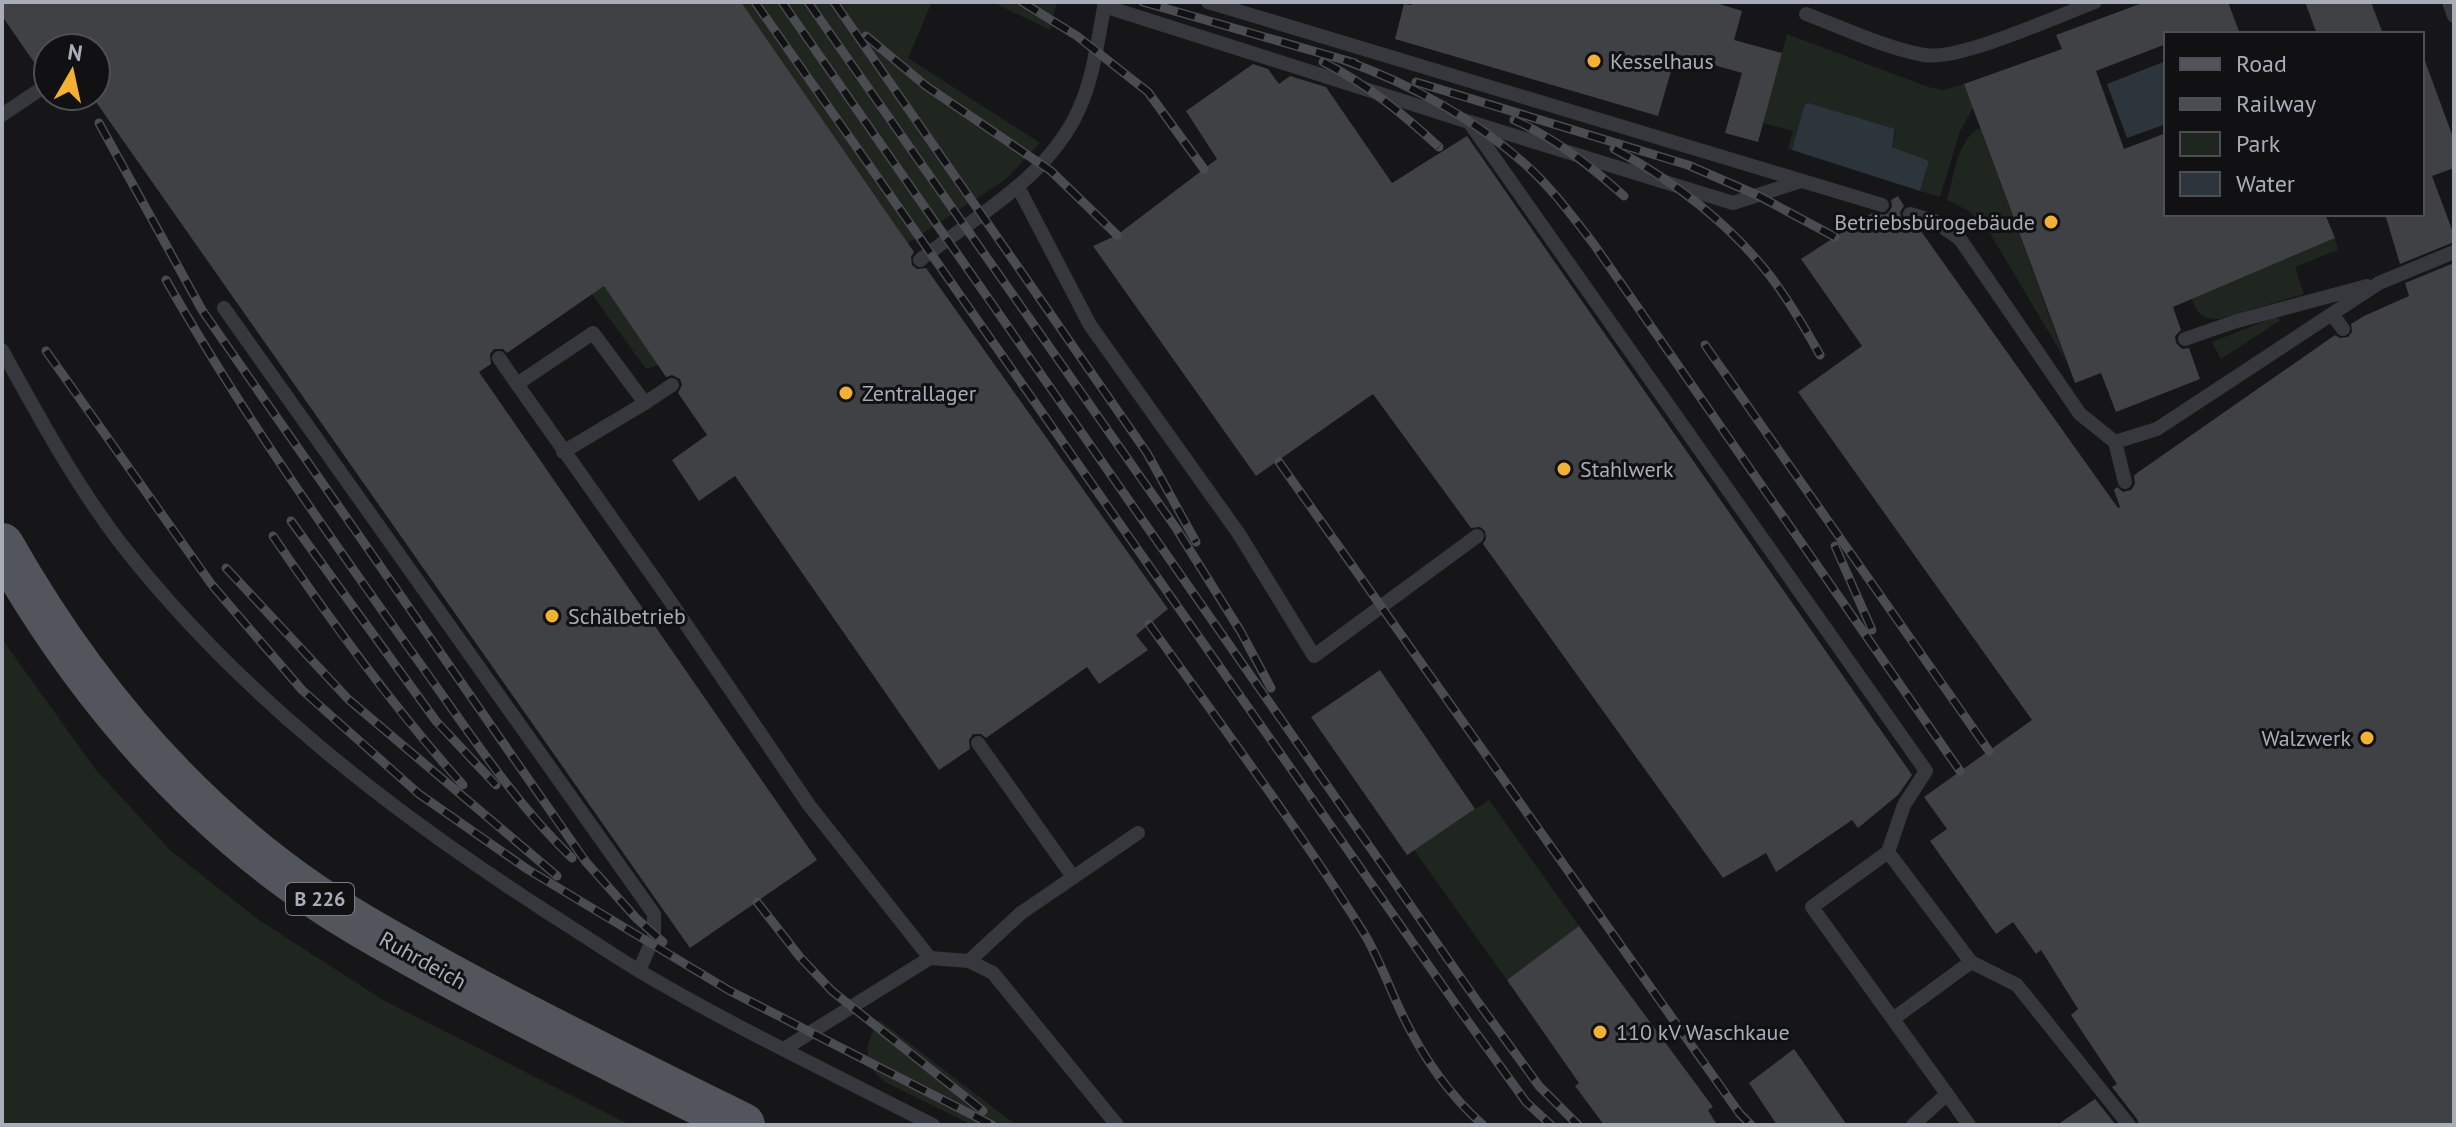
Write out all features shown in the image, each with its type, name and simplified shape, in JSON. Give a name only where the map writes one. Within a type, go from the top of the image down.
[{"type":"main road","name":"Ruhrdeich","points":[[2,545],[72,656],[132,733],[198,801],[277,869],[345,916],[525,1017],[743,1125]]},
{"type":"lane","points":[[1208,2],[1882,205]]},
{"type":"lane","points":[[1806,14],[1922,55],[1940,56],[1964,51],[2095,2]]},
{"type":"lane","points":[[2449,2],[2454,16]]},
{"type":"lane","points":[[920,260],[1018,187],[1042,164],[1078,112],[1088,86],[1104,4],[1469,122],[1733,203],[1802,181]]},
{"type":"lane","points":[[2,115],[32,95]]},
{"type":"lane","points":[[1469,122],[1926,771],[1904,805],[1888,852],[1812,907],[1969,1125]]},
{"type":"lane","points":[[1018,187],[1090,325],[1239,534],[1314,656],[1477,536]]},
{"type":"lane","points":[[1910,214],[1934,221],[1960,239],[2080,414],[2115,442],[2125,482]]},
{"type":"lane","points":[[2185,339],[2237,321],[2379,283],[2454,252]]},
{"type":"lane","points":[[2115,442],[2157,429],[2379,283]]},
{"type":"lane","points":[[224,308],[654,914],[654,936],[639,971]]},
{"type":"lane","points":[[2332,314],[2343,329]]},
{"type":"lane","points":[[517,384],[593,333],[645,403]]},
{"type":"lane","points":[[2,350],[68,470],[122,545],[185,618],[257,693],[332,759],[503,884],[639,971],[933,1125]]},
{"type":"lane","points":[[499,358],[809,805],[930,958]]},
{"type":"lane","points":[[563,452],[672,385]]},
{"type":"lane","points":[[978,743],[1073,877]]},
{"type":"lane","points":[[969,961],[1021,913],[1138,833]]},
{"type":"lane","points":[[1888,852],[1971,962],[2017,985],[2129,1125]]},
{"type":"lane","points":[[784,1049],[930,958],[969,961],[993,973],[1117,1125]]},
{"type":"lane","points":[[1893,1019],[1971,962]]},
{"type":"lane","points":[[1913,1125],[1947,1094]]},
{"type":"green space","points":[[741,2],[932,2],[908,58],[1040,143],[1006,179],[908,243]]},
{"type":"green space","points":[[992,2],[1057,2],[1050,30]]},
{"type":"green space","points":[[1787,34],[1928,87],[1943,90],[1964,84],[1973,108],[1960,131],[1940,197],[1920,191],[1929,161],[1892,147],[1896,130],[1804,106],[1792,150],[1788,149],[1793,131],[1763,123]]},
{"type":"green space","points":[[1980,128],[2066,361],[1988,230],[1969,211],[1947,200],[1961,150],[1972,133]]},
{"type":"green space","points":[[2335,238],[2338,250],[2295,267],[2304,294],[2219,319],[2201,315],[2194,304],[2192,299]]},
{"type":"green space","points":[[604,286],[658,365],[646,369],[592,294]]},
{"type":"green space","points":[[2275,317],[2281,320],[2221,359],[2212,342]]},
{"type":"green space","points":[[2,639],[96,770],[171,851],[259,920],[383,1000],[630,1125],[2,1125]]},
{"type":"green space","points":[[1489,800],[1579,926],[1507,980],[1414,850]]},
{"type":"green space","points":[[879,1020],[1016,1125],[972,1125],[885,1082],[872,1068],[867,1053]]},
{"type":"water","points":[[2164,62],[2164,125],[2127,138],[2107,84]]},
{"type":"water","points":[[1808,103],[1895,129],[1892,147],[1929,161],[1920,191],[1792,150],[1804,106]]},
{"type":"building","name":"Zentrallager","points":[[2,2],[741,2],[914,252],[912,265],[917,269],[926,268],[1168,609],[1136,635],[1148,650],[1099,684],[1087,667],[986,738],[973,734],[969,740],[970,749],[939,770],[735,476],[699,501],[672,460],[707,435],[678,393],[682,385],[680,379],[672,375],[666,377],[604,286],[507,353],[503,349],[494,349],[490,354],[491,364],[479,372],[817,860],[690,948],[103,112],[112,112],[112,32],[32,32],[32,59],[2,16]]},
{"type":"building","name":"Kesselhaus","points":[[1413,2],[1713,2],[1742,11],[1734,40],[1782,53],[1758,142],[1725,133],[1742,73],[1676,54],[1658,116],[1395,39],[1404,4],[1412,5]]},
{"type":"building","points":[[2145,2],[2228,2],[2239,32],[2164,32],[2164,45],[2096,71],[2124,149],[2164,134],[2164,216],[2326,216],[2335,238],[2173,307],[2181,330],[2175,336],[2176,343],[2182,349],[2189,348],[2200,379],[2116,412],[2101,373],[2075,383],[1964,84],[2062,49],[2056,35]]},
{"type":"building","points":[[2305,2],[2371,2],[2382,32],[2316,32]]},
{"type":"building","points":[[2424,61],[2454,140],[2454,168],[2432,176],[2454,242],[2400,264],[2386,216],[2424,216]]},
{"type":"building","name":"Stahlwerk","points":[[1253,64],[1268,69],[1279,84],[1290,76],[1326,87],[1392,183],[1467,136],[1912,775],[1898,795],[1858,828],[1852,820],[1776,872],[1766,853],[1723,878],[1483,544],[1485,531],[1480,527],[1471,528],[1373,394],[1256,476],[1093,246],[1117,235],[1217,159],[1186,111]]},
{"type":"building","points":[[1898,196],[1904,206],[1900,212],[1902,220],[1918,227],[2118,508],[2114,490],[2117,487],[2123,492],[2131,490],[2137,473],[2335,335],[2348,337],[2352,332],[2351,324],[2409,296],[2405,283],[2454,263],[2454,1125],[2139,1125],[2112,1087],[2117,1084],[2071,1015],[2078,1009],[2041,950],[2036,954],[2013,922],[1996,934],[1930,841],[1947,829],[1924,797],[2032,720],[1798,392],[1862,346],[1801,259],[1872,213],[1888,213],[1892,207],[1891,200]]},
{"type":"building","points":[[1380,670],[1475,809],[1407,855],[1311,717]]},
{"type":"building","name":"110 kV Waschkaue","points":[[1579,926],[1713,1107],[1708,1110],[1717,1125],[1604,1125],[1575,1086],[1579,1083],[1507,980]]},
{"type":"building","points":[[1794,1049],[1847,1125],[1777,1125],[1749,1083]]},
{"type":"building","points":[[2095,1099],[2116,1125],[2057,1125]]},
{"type":"railway","points":[[755,2],[1459,1009],[1526,1102],[1551,1125]]},
{"type":"railway","points":[[782,2],[1477,1001],[1539,1086],[1578,1125]]},
{"type":"railway","points":[[808,2],[1176,528],[1241,632],[1271,688]]},
{"type":"railway","points":[[834,2],[1147,453],[1196,542]]},
{"type":"railway","points":[[1022,2],[1077,36],[1148,92],[1204,169]]},
{"type":"railway","points":[[1143,2],[1355,63]]},
{"type":"railway","points":[[866,36],[926,86],[1051,171],[1117,235]]},
{"type":"railway","points":[[1344,60],[1416,91],[1462,117],[1505,147],[1552,192],[1593,243],[1960,771]]},
{"type":"railway","points":[[1323,62],[1384,100],[1439,147]]},
{"type":"railway","points":[[1416,82],[1688,165],[1757,195],[1835,237]]},
{"type":"railway","points":[[1514,120],[1572,154],[1624,196]]},
{"type":"railway","points":[[99,123],[202,310],[586,862],[636,918],[663,942]]},
{"type":"railway","points":[[1614,149],[1679,189],[1719,221],[1778,286],[1820,355]]},
{"type":"railway","points":[[166,280],[253,422],[346,560],[507,784],[572,858]]},
{"type":"railway","points":[[1705,345],[1989,751]]},
{"type":"railway","points":[[46,351],[212,585],[302,690],[419,794],[527,869],[730,991],[992,1125]]},
{"type":"railway","points":[[1279,462],[1740,1114],[1751,1125]]},
{"type":"railway","points":[[291,521],[436,721],[496,785]]},
{"type":"railway","points":[[273,536],[364,664],[463,785]]},
{"type":"railway","points":[[1835,546],[1872,630]]},
{"type":"railway","points":[[226,568],[348,699],[557,876]]},
{"type":"railway","points":[[1149,624],[1285,814],[1362,930],[1409,1028],[1427,1058],[1447,1087],[1483,1125]]},
{"type":"railway","points":[[757,902],[800,957],[832,991],[983,1111]]},
{"type":"place","name":"Kesselhaus","points":[[1594,61]]},
{"type":"place","name":"Betriebsbürogebäude","points":[[2051,222]]},
{"type":"place","name":"Zentrallager","points":[[846,393]]},
{"type":"place","name":"Stahlwerk","points":[[1564,469]]},
{"type":"place","name":"Schälbetrieb","points":[[552,616]]},
{"type":"place","name":"Walzwerk","points":[[2367,738]]},
{"type":"place","name":"110 kV Waschkaue","points":[[1600,1032]]}]
